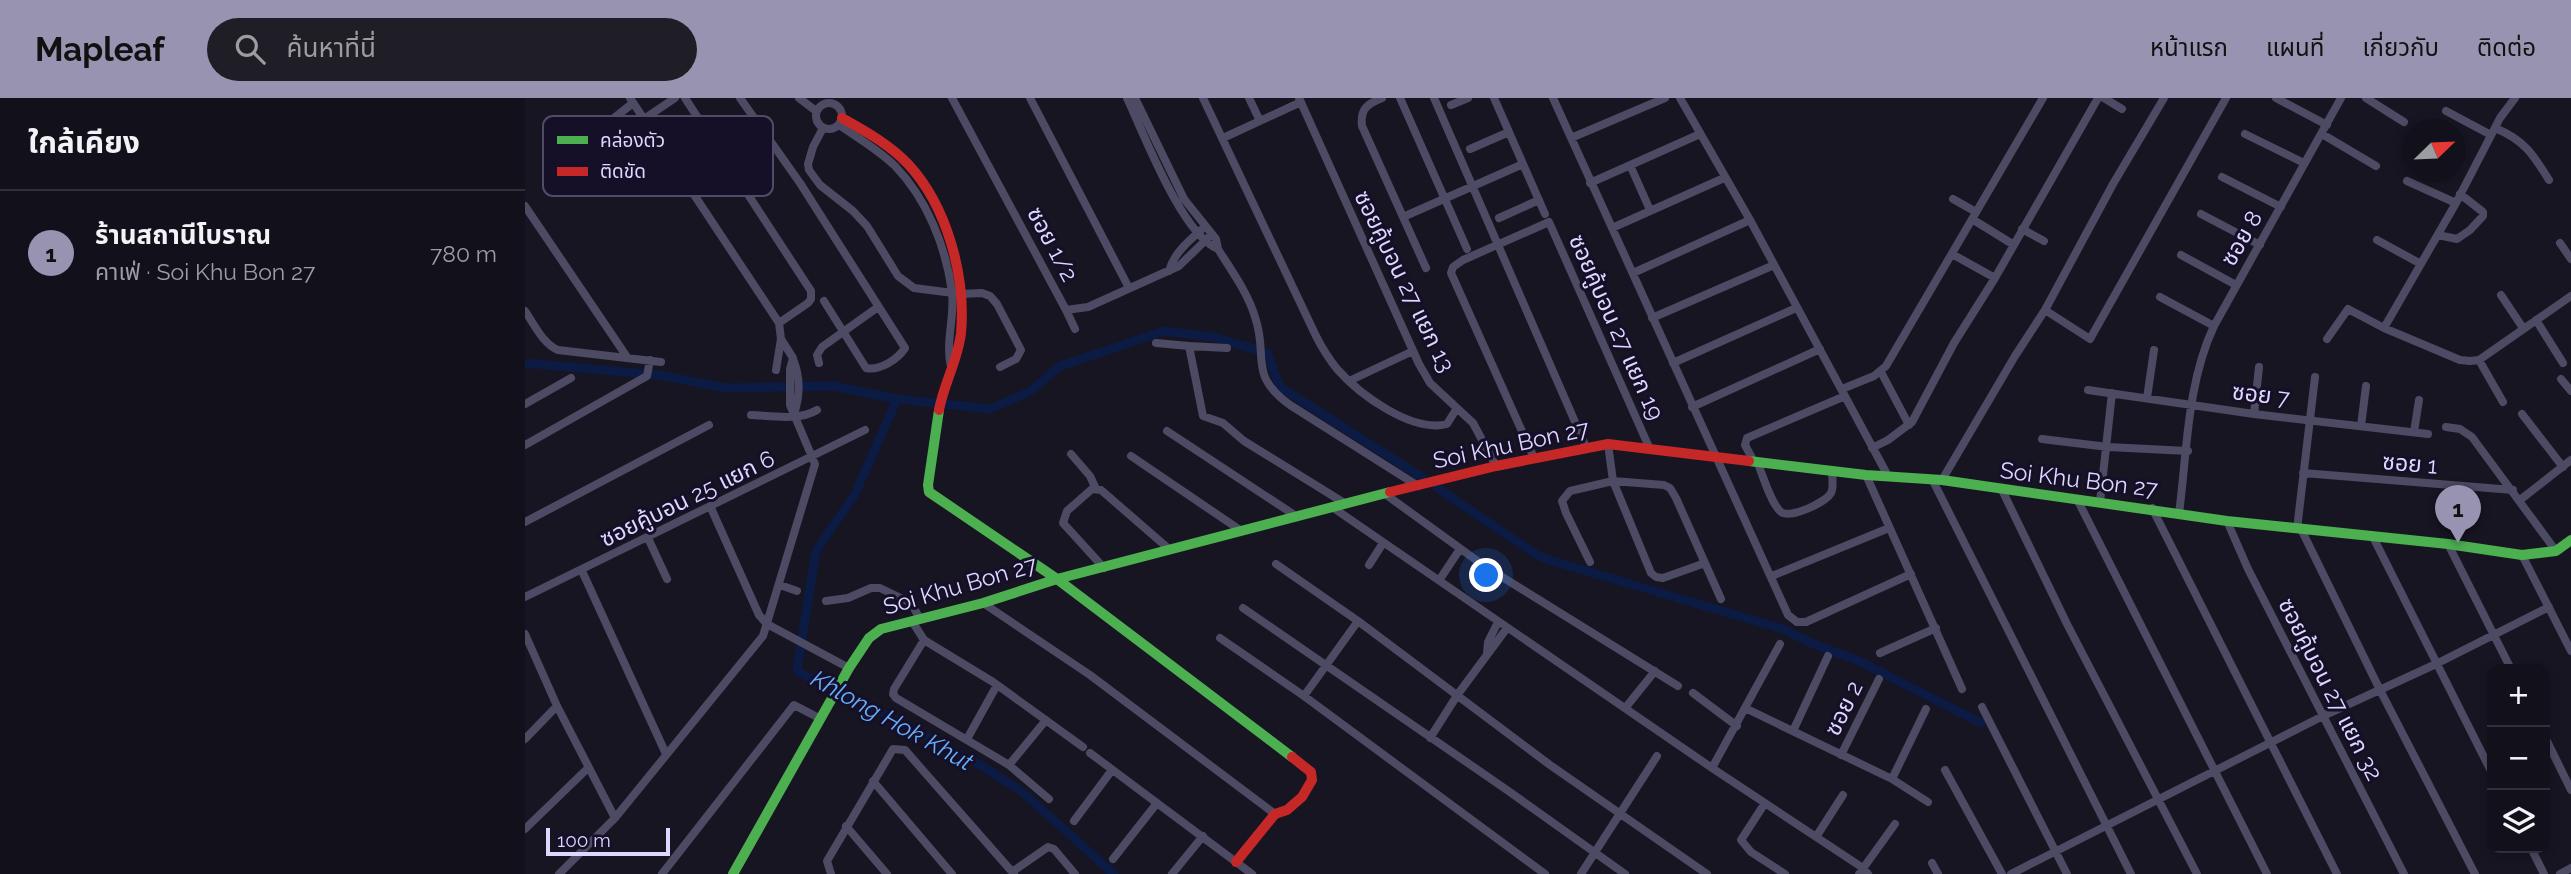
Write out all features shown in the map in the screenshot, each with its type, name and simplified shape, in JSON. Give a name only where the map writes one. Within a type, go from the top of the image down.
[{"type":"street","points":[[648,116],[675,98]]},
{"type":"street","points":[[685,98],[697,116]]},
{"type":"street","points":[[740,98],[753,116]]},
{"type":"street","points":[[799,98],[816,111]]},
{"type":"street","name":"ซอย 1/2","points":[[952,98],[1066,310],[1088,307],[1179,266],[1209,238]]},
{"type":"street","points":[[1030,98],[1129,288]]},
{"type":"street","points":[[1127,98],[1177,203],[1198,233],[1209,238]]},
{"type":"street","points":[[1135,98],[1184,199],[1205,226],[1209,238],[1220,252],[1256,317],[1259,359],[1272,391],[1418,486]]},
{"type":"street","points":[[1203,98],[1326,354],[1349,381],[1367,395],[1401,416],[1422,425],[1435,427],[1447,424],[1457,408]]},
{"type":"street","points":[[1249,98],[1260,121]]},
{"type":"street","points":[[1382,98],[1364,108],[1360,116],[1362,126],[1426,268]]},
{"type":"street","points":[[1400,98],[1467,249]]},
{"type":"street","points":[[1434,98],[1586,447]]},
{"type":"street","points":[[1451,105],[1468,98]]},
{"type":"street","name":"ซอยคู้บอน 27 แยก 19","points":[[1494,98],[1649,447]]},
{"type":"street","points":[[1553,98],[1788,615],[1797,622],[1806,622],[1911,574]]},
{"type":"street","points":[[1571,138],[1665,98]]},
{"type":"street","points":[[1680,98],[1750,220],[1888,476]]},
{"type":"street","points":[[1832,471],[1832,488],[1828,496],[1797,513],[1781,513],[1745,445],[1747,438],[1844,393],[1881,372],[2043,98]]},
{"type":"street","points":[[1872,448],[1909,425],[2098,98]]},
{"type":"street","points":[[2104,98],[2122,108]]},
{"type":"street","points":[[2131,874],[1937,481],[2045,310],[2076,250],[2164,98]]},
{"type":"street","points":[[2045,310],[2090,339],[2226,98]]},
{"type":"street","points":[[2276,98],[2327,125]]},
{"type":"street","name":"ซอย 8","points":[[2179,514],[2199,359],[2236,285],[2341,98]]},
{"type":"street","points":[[2366,98],[2403,121]]},
{"type":"street","points":[[2384,328],[2456,204],[2493,132],[2515,98]]},
{"type":"street","points":[[615,116],[632,100],[642,116]]},
{"type":"street","points":[[1223,138],[1300,100]]},
{"type":"street","name":"ซอยคู้บอน 27 แยก 13","points":[[1300,100],[1430,383],[1481,434],[1496,466]]},
{"type":"street","points":[[839,102],[841,122],[829,130],[823,128],[816,121],[816,111],[825,103],[839,102]]},
{"type":"street","points":[[2446,111],[2493,132],[2515,136],[2533,155],[2549,180]]},
{"type":"street","points":[[841,122],[880,139],[907,172],[928,192],[956,293],[957,358],[951,367],[940,405],[927,485],[929,492],[1057,579],[1311,772],[1313,780],[1299,801],[1282,814],[1275,814],[1090,675],[982,603]]},
{"type":"street","points":[[823,128],[808,164],[812,176],[867,226],[898,276],[914,288],[982,293],[997,303],[1021,351],[1016,359],[1000,368]]},
{"type":"street","points":[[1470,149],[1509,132]]},
{"type":"street","points":[[1590,183],[1700,134]]},
{"type":"street","points":[[2245,134],[2304,163]]},
{"type":"street","points":[[2322,134],[2376,166]]},
{"type":"street","points":[[773,145],[905,348],[899,356],[877,368],[866,368],[824,301]]},
{"type":"street","points":[[1403,217],[1523,164]]},
{"type":"street","points":[[1630,165],[1650,210]]},
{"type":"street","points":[[2222,177],[2281,207]]},
{"type":"street","points":[[1612,228],[1724,178]]},
{"type":"street","points":[[2409,182],[2456,204]]},
{"type":"street","points":[[2438,235],[2457,239],[2483,216],[2483,212],[2460,194]]},
{"type":"street","points":[[695,196],[779,323],[781,339],[776,370]]},
{"type":"street","points":[[749,196],[811,291],[808,303],[779,323]]},
{"type":"street","points":[[1953,199],[2014,245]]},
{"type":"street","points":[[1499,218],[1539,200]]},
{"type":"street","points":[[525,206],[628,357]]},
{"type":"street","points":[[2201,214],[2260,245]]},
{"type":"street","points":[[1534,458],[1451,273],[1456,264],[1547,218]]},
{"type":"street","points":[[1633,273],[1750,220]]},
{"type":"street","points":[[1169,271],[1179,250],[1205,226]]},
{"type":"street","points":[[2022,229],[2044,241]]},
{"type":"street","points":[[2377,240],[2421,264]]},
{"type":"street","points":[[2560,243],[2571,259]]},
{"type":"street","points":[[1952,254],[1995,278]]},
{"type":"street","points":[[2181,255],[2236,285]]},
{"type":"street","points":[[1652,318],[1774,265]]},
{"type":"street","points":[[2501,295],[2523,328]]},
{"type":"street","points":[[2327,339],[2347,309],[2460,360],[2479,360],[2571,296]]},
{"type":"street","points":[[2160,298],[2214,326]]},
{"type":"street","points":[[819,363],[817,355],[822,347],[878,307]]},
{"type":"street","points":[[1673,363],[1796,307]]},
{"type":"street","points":[[1066,310],[1075,329]]},
{"type":"street","points":[[525,311],[552,348],[628,357],[649,363],[661,362]]},
{"type":"street","points":[[2536,320],[2563,363]]},
{"type":"street","points":[[559,874],[615,818],[757,645],[767,624],[815,464],[795,415],[793,358],[781,339]]},
{"type":"street","points":[[1156,343],[1227,348]]},
{"type":"street","points":[[1189,346],[1203,416],[1223,423],[1244,441],[1346,504]]},
{"type":"street","points":[[1692,407],[1820,349]]},
{"type":"street","points":[[2147,398],[2154,350]]},
{"type":"street","points":[[1349,381],[1413,351]]},
{"type":"street","points":[[2479,360],[2503,402]]},
{"type":"street","points":[[525,445],[647,376],[649,363]]},
{"type":"street","points":[[2254,414],[2259,367]]},
{"type":"street","points":[[1881,372],[1909,425]]},
{"type":"street","points":[[2315,377],[2299,529],[2475,874]]},
{"type":"street","points":[[525,404],[571,378]]},
{"type":"street","points":[[2561,379],[2571,391]]},
{"type":"street","points":[[2361,426],[2366,386]]},
{"type":"street","name":"ซอย 7","points":[[2088,390],[2254,414],[2428,434]]},
{"type":"street","points":[[2100,502],[2112,393]]},
{"type":"street","points":[[2414,432],[2419,400]]},
{"type":"street","points":[[751,415],[795,415],[817,410]]},
{"type":"street","points":[[2522,414],[2563,467]]},
{"type":"street","points":[[525,522],[709,425]]},
{"type":"street","points":[[2446,427],[2467,432],[2556,551]]},
{"type":"street","name":"ซอยคู้บอน 25 แยก 6","points":[[525,597],[813,458],[865,430]]},
{"type":"street","points":[[1167,431],[1296,516]]},
{"type":"street","points":[[2042,439],[2108,447],[2188,451]]},
{"type":"street","points":[[1608,444],[1613,481],[1647,565],[1656,578],[1705,563]]},
{"type":"street","name":"Soi Khu Bon 27","points":[[733,874],[849,667],[874,633],[881,629],[1240,530],[1496,466],[1586,447],[1608,444],[1649,447],[2152,508],[2227,521],[2448,544],[2522,555],[2556,551],[2571,540]]},
{"type":"street","points":[[1071,454],[1090,476],[1096,488],[1169,549]]},
{"type":"street","points":[[1131,456],[1240,530]]},
{"type":"street","points":[[2520,500],[2571,460]]},
{"type":"street","name":"ซอย 1","points":[[2303,473],[2513,490]]},
{"type":"street","points":[[1866,475],[1962,690]]},
{"type":"street","points":[[1590,562],[1562,501],[1570,491],[1613,481],[1664,485],[1670,488],[1721,599]]},
{"type":"street","points":[[1096,488],[1067,511],[1063,523],[1104,568]]},
{"type":"street","points":[[2002,490],[2067,624],[2196,874]]},
{"type":"street","points":[[1384,494],[1460,549],[1678,686]]},
{"type":"street","points":[[2077,499],[2267,874]]},
{"type":"street","points":[[1332,507],[1816,837],[1863,872],[1895,824]]},
{"type":"street","points":[[711,508],[759,615],[767,624],[849,667]]},
{"type":"street","points":[[2152,508],[2337,874]]},
{"type":"street","name":"ซอยคู้บอน 27 แยก 32","points":[[2227,521],[2248,569],[2404,874]]},
{"type":"street","points":[[1772,576],[1889,528]]},
{"type":"street","points":[[2373,537],[2487,763]]},
{"type":"street","points":[[648,538],[667,579]]},
{"type":"street","points":[[1369,565],[1383,543]]},
{"type":"street","points":[[2448,544],[2508,664]]},
{"type":"street","points":[[1440,579],[1460,549]]},
{"type":"street","points":[[2522,555],[2571,651]]},
{"type":"street","points":[[1276,564],[1458,694],[1550,765],[1707,874]]},
{"type":"street","points":[[582,571],[666,754]]},
{"type":"street","points":[[780,585],[797,591]]},
{"type":"street","points":[[826,601],[848,598],[880,587],[911,603],[924,640],[997,685],[1046,720],[1244,869],[1275,814]]},
{"type":"street","points":[[2011,874],[2323,716],[2436,664],[2549,607]]},
{"type":"street","points":[[1243,608],[1625,874]]},
{"type":"street","points":[[1304,696],[1358,621]]},
{"type":"street","points":[[1487,653],[1488,642],[1499,622]]},
{"type":"street","points":[[1430,738],[1458,694],[1507,628]]},
{"type":"street","points":[[1880,653],[1935,628]]},
{"type":"street","points":[[525,634],[557,706],[615,818]]},
{"type":"street","points":[[1220,638],[1304,696],[1545,874]]},
{"type":"street","points":[[924,640],[893,694],[1009,765],[1049,799]]},
{"type":"street","points":[[1712,768],[1780,644]]},
{"type":"street","points":[[1793,731],[1828,656]]},
{"type":"street","points":[[1626,707],[1654,671]]},
{"type":"street","name":"ซอย 2","points":[[1841,755],[1879,679]]},
{"type":"street","points":[[967,739],[997,685]]},
{"type":"street","points":[[1693,693],[1737,726]]},
{"type":"street","points":[[662,874],[794,705],[821,719]]},
{"type":"street","points":[[525,739],[557,706]]},
{"type":"street","points":[[1982,707],[2067,874]]},
{"type":"street","points":[[1745,708],[1892,779],[1928,802]]},
{"type":"street","points":[[1892,779],[1926,709]]},
{"type":"street","points":[[1009,765],[1046,720]]},
{"type":"street","points":[[2550,747],[2571,790]]},
{"type":"street","points":[[831,874],[827,861],[893,749],[905,750],[1013,873],[1048,848],[1054,849],[1075,874]]},
{"type":"street","points":[[1581,874],[1657,756]]},
{"type":"street","points":[[525,829],[588,768]]},
{"type":"street","points":[[1945,770],[2002,874]]},
{"type":"street","points":[[1074,821],[1112,771]]},
{"type":"street","points":[[873,781],[952,874]]},
{"type":"street","points":[[1816,837],[1843,795]]},
{"type":"street","points":[[1113,859],[1157,803]]},
{"type":"street","points":[[1765,803],[1741,841],[1751,852],[1785,874]]},
{"type":"street","points":[[846,826],[887,874]]},
{"type":"street","points":[[1172,874],[1203,836]]},
{"type":"street","points":[[2534,853],[2544,874]]},
{"type":"street","points":[[1932,863],[1938,874]]},
{"type":"street","points":[[2560,874],[2571,868]]},
{"type":"waterway","points":[[897,399],[990,409],[1031,391],[1060,366],[1164,331],[1213,337],[1267,353],[1280,387],[1423,478]]},
{"type":"waterway","name":"Khlong Hok Khut","points":[[525,363],[658,375],[727,388],[833,386],[897,399],[855,494],[816,551],[797,669],[800,673],[980,765],[1020,790],[1114,874]]},
{"type":"waterway","points":[[1437,488],[1537,555],[1783,629],[1859,661],[1981,723]]},
{"type":"traffic: fast","points":[[939,410],[929,492],[1057,579],[1292,757]]},
{"type":"traffic: fast","points":[[1749,461],[1866,475],[1942,480],[2227,521],[2448,544],[2522,555],[2556,551],[2571,540]]},
{"type":"traffic: fast","points":[[733,874],[849,668],[869,638],[881,629],[983,603],[1057,579],[1390,492]]},
{"type":"traffic: jam","points":[[842,118],[885,144],[908,164],[933,200],[951,243],[960,288],[961,333],[939,410]]},
{"type":"traffic: jam","points":[[1390,492],[1496,466],[1608,444],[1749,461]]},
{"type":"traffic: jam","points":[[1236,862],[1275,814],[1287,810],[1302,797],[1312,780],[1311,772],[1292,757]]},
{"type":"place","name":"ร้านสถานีโบราณ","points":[[2458,543]]}]
